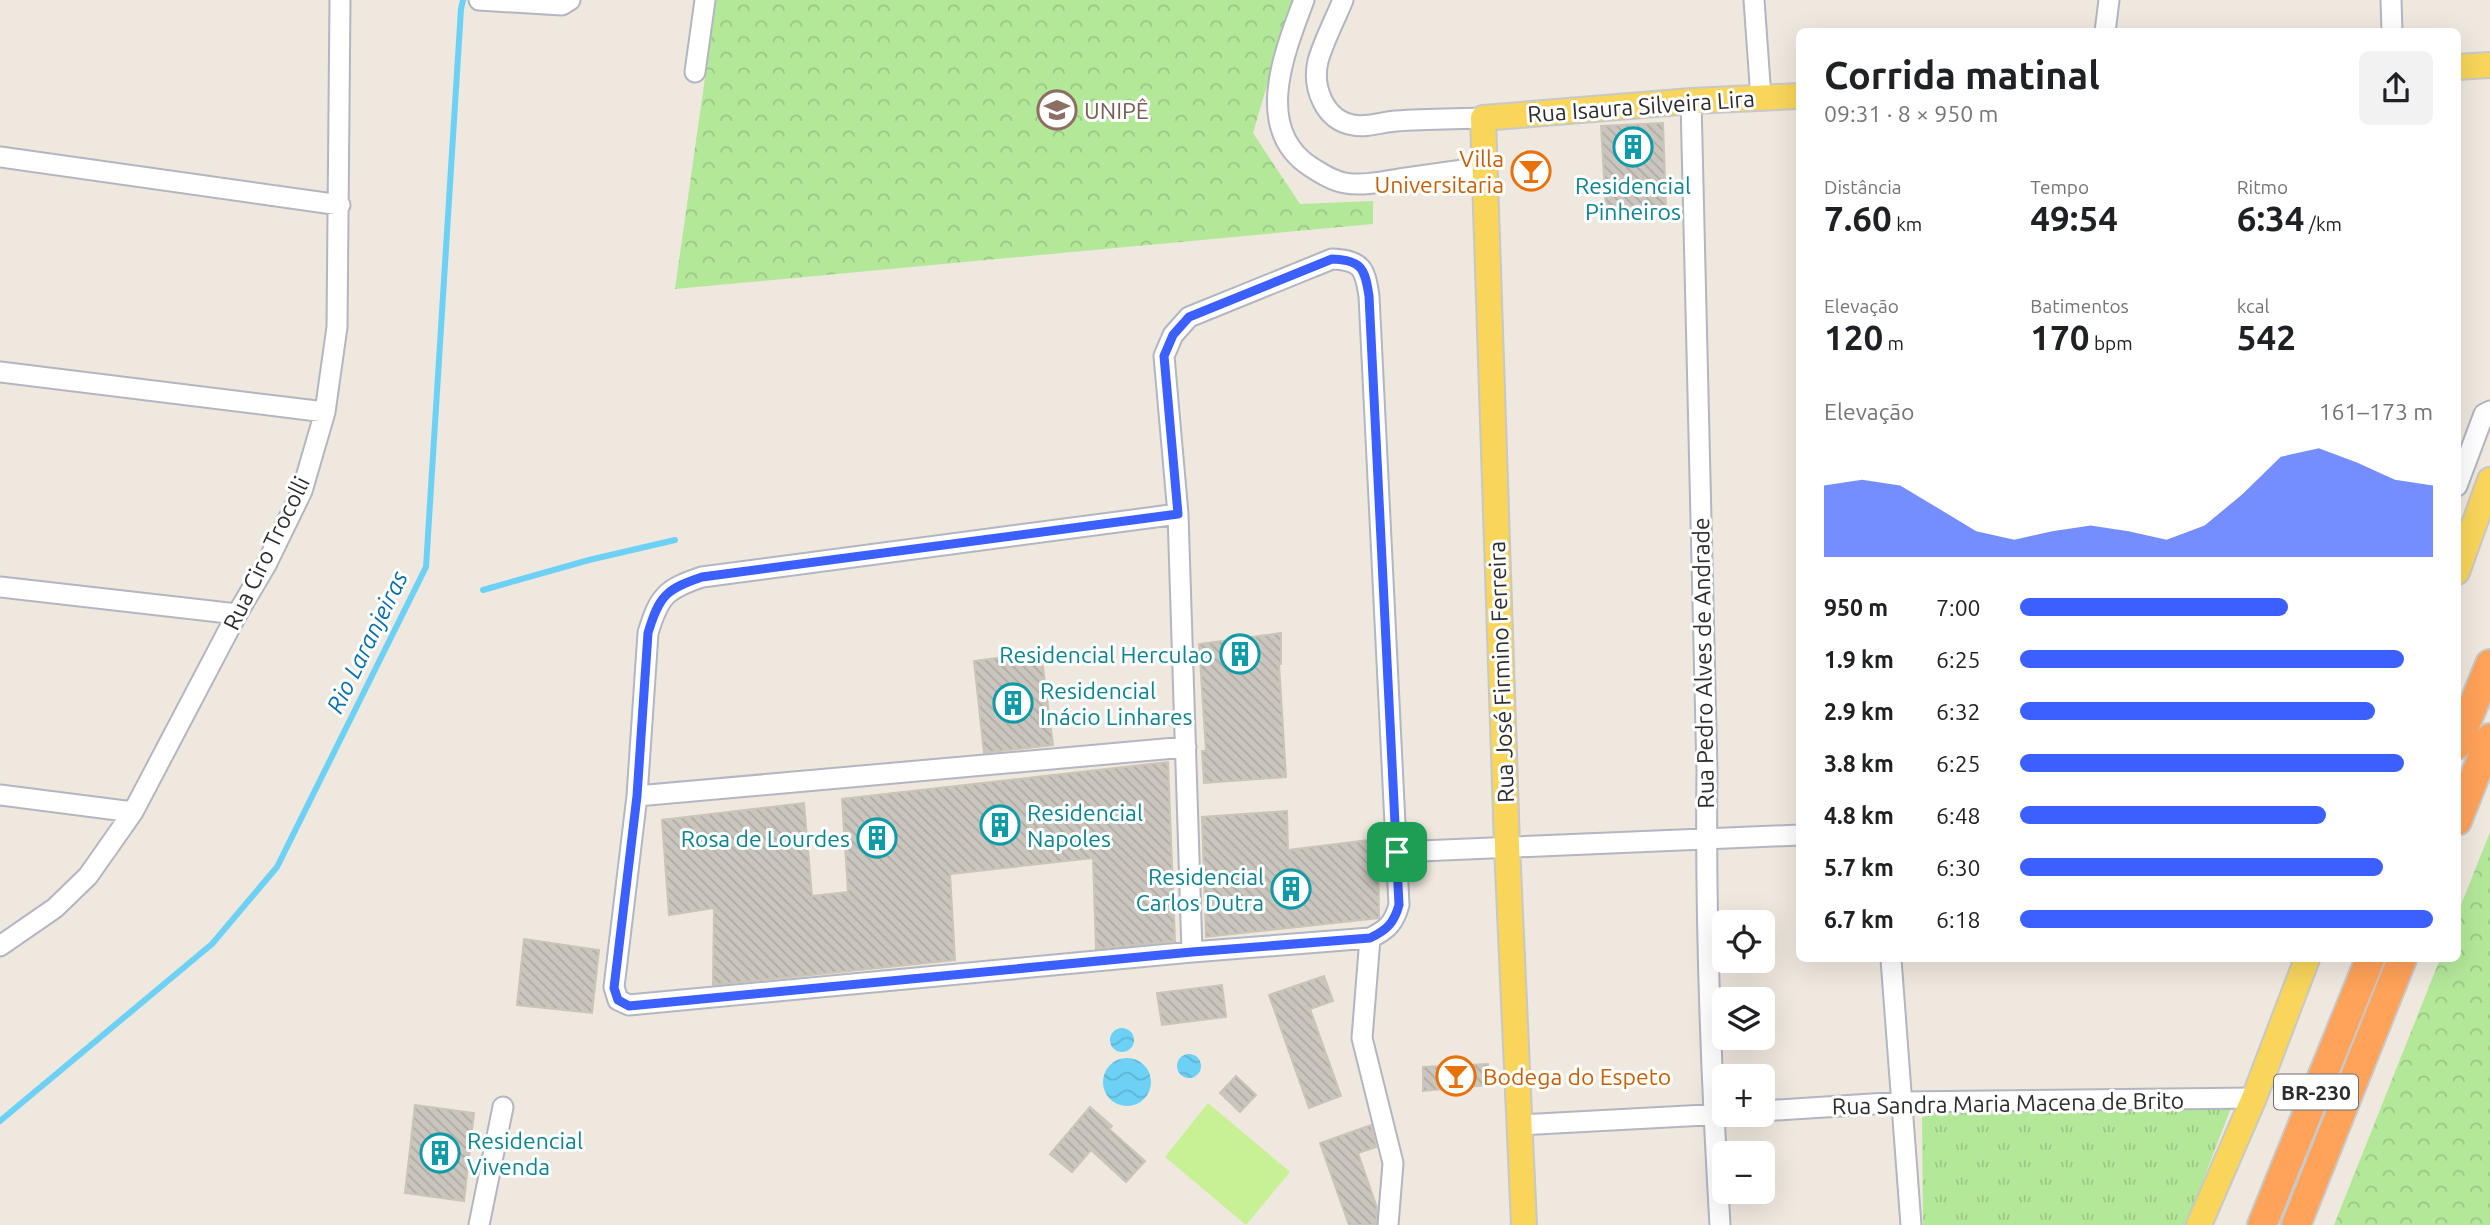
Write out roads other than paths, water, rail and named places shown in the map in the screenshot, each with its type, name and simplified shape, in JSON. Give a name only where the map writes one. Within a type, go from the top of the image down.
[{"type":"highway","points":[[2461,735],[2490,664]]},
{"type":"highway","points":[[2461,811],[2490,738]]},
{"type":"highway","name":"BR-230","points":[[2262,1225],[2369,962]]},
{"type":"highway","name":"BR-230","points":[[2296,1225],[2401,962]]},
{"type":"main road","points":[[2461,67],[2490,65]]},
{"type":"main road","name":"Rua Isaura Silveira Lira","points":[[1483,118],[1691,101],[1796,96]]},
{"type":"main road","name":"Rua José Firmino Ferreira","points":[[1483,118],[1507,846],[1524,1225]]},
{"type":"main road","points":[[2461,561],[2490,480]]},
{"type":"main road","points":[[2199,1225],[2254,1098],[2306,962]]},
{"type":"street","name":"Rua Ciro Trocolli","points":[[0,946],[55,908],[88,876],[133,812],[302,491],[325,412],[337,327],[340,0]]},
{"type":"street","points":[[479,0],[562,5],[570,0]]},
{"type":"street","points":[[695,72],[705,0]]},
{"type":"street","points":[[1304,0],[1279,77],[1276,105],[1280,127],[1303,162],[1336,180],[1365,184],[1484,167]]},
{"type":"street","points":[[1343,0],[1318,61],[1319,93],[1326,109],[1333,116],[1356,126],[1395,121],[1483,118]]},
{"type":"street","points":[[1754,0],[1761,97]]},
{"type":"street","points":[[2106,28],[2109,0]]},
{"type":"street","points":[[2391,0],[2392,28]]},
{"type":"street","name":"Rua Pedro Alves de Andrade","points":[[1691,101],[1707,772],[1706,838],[1717,1064]]},
{"type":"street","points":[[0,157],[340,205]]},
{"type":"street","points":[[1178,514],[702,577],[667,591],[656,607],[648,633],[637,796],[614,988],[618,1000],[629,1006],[1192,952],[1370,938],[1387,930],[1395,919],[1399,905],[1369,296],[1366,276],[1360,266],[1348,260],[1332,259],[1189,317],[1173,335],[1164,356],[1178,514],[1192,952]]},
{"type":"street","points":[[0,372],[325,412]]},
{"type":"street","points":[[2461,474],[2484,414],[2490,411]]},
{"type":"street","points":[[0,587],[237,614]]},
{"type":"street","points":[[637,796],[1186,747]]},
{"type":"street","points":[[0,795],[133,812]]},
{"type":"street","points":[[1397,852],[1796,835]]},
{"type":"street","points":[[1370,938],[1362,1038],[1393,1163],[1388,1225]]},
{"type":"street","points":[[1891,962],[1911,1225]]},
{"type":"street","name":"Rua Sandra Maria Macena de Brito","points":[[1775,1110],[1903,1102],[2254,1098]]},
{"type":"street","points":[[480,1225],[503,1107]]},
{"type":"street","points":[[1520,1125],[1712,1114]]},
{"type":"street","name":"Rua Pedro Alves de Andrade","points":[[1719,1127],[1720,1225]]},
{"type":"water","points":[[1122,1028],[1130,1032],[1134,1040],[1130,1048],[1122,1052],[1114,1048],[1110,1040],[1114,1032]]},
{"type":"water","points":[[1189,1054],[1197,1058],[1201,1066],[1197,1074],[1189,1078],[1181,1074],[1177,1066],[1181,1058]]},
{"type":"water","points":[[1127,1058],[1144,1065],[1151,1082],[1144,1099],[1127,1106],[1110,1099],[1103,1082],[1110,1065]]},
{"type":"waterway","name":"Rio Laranjeiras","points":[[0,1121],[212,944],[277,867],[426,567],[463,0]]},
{"type":"waterway","points":[[483,590],[589,560],[675,540]]},
{"type":"place","name":"UNIPÊ","points":[[1057,110]]},
{"type":"place","name":"Residencial Pinheiros","points":[[1633,147]]},
{"type":"place","name":"Villa Universitaria","points":[[1531,171]]},
{"type":"place","name":"Residencial Herculao","points":[[1240,654]]},
{"type":"place","name":"Residencial Inácio Linhares","points":[[1013,703]]},
{"type":"place","name":"Residencial Napoles","points":[[1000,825]]},
{"type":"place","name":"Rosa de Lourdes","points":[[877,838]]},
{"type":"place","name":"Residencial Carlos Dutra","points":[[1291,889]]},
{"type":"place","name":"Bodega do Espeto","points":[[1456,1076]]},
{"type":"place","name":"Residencial Vivenda","points":[[440,1153]]}]
